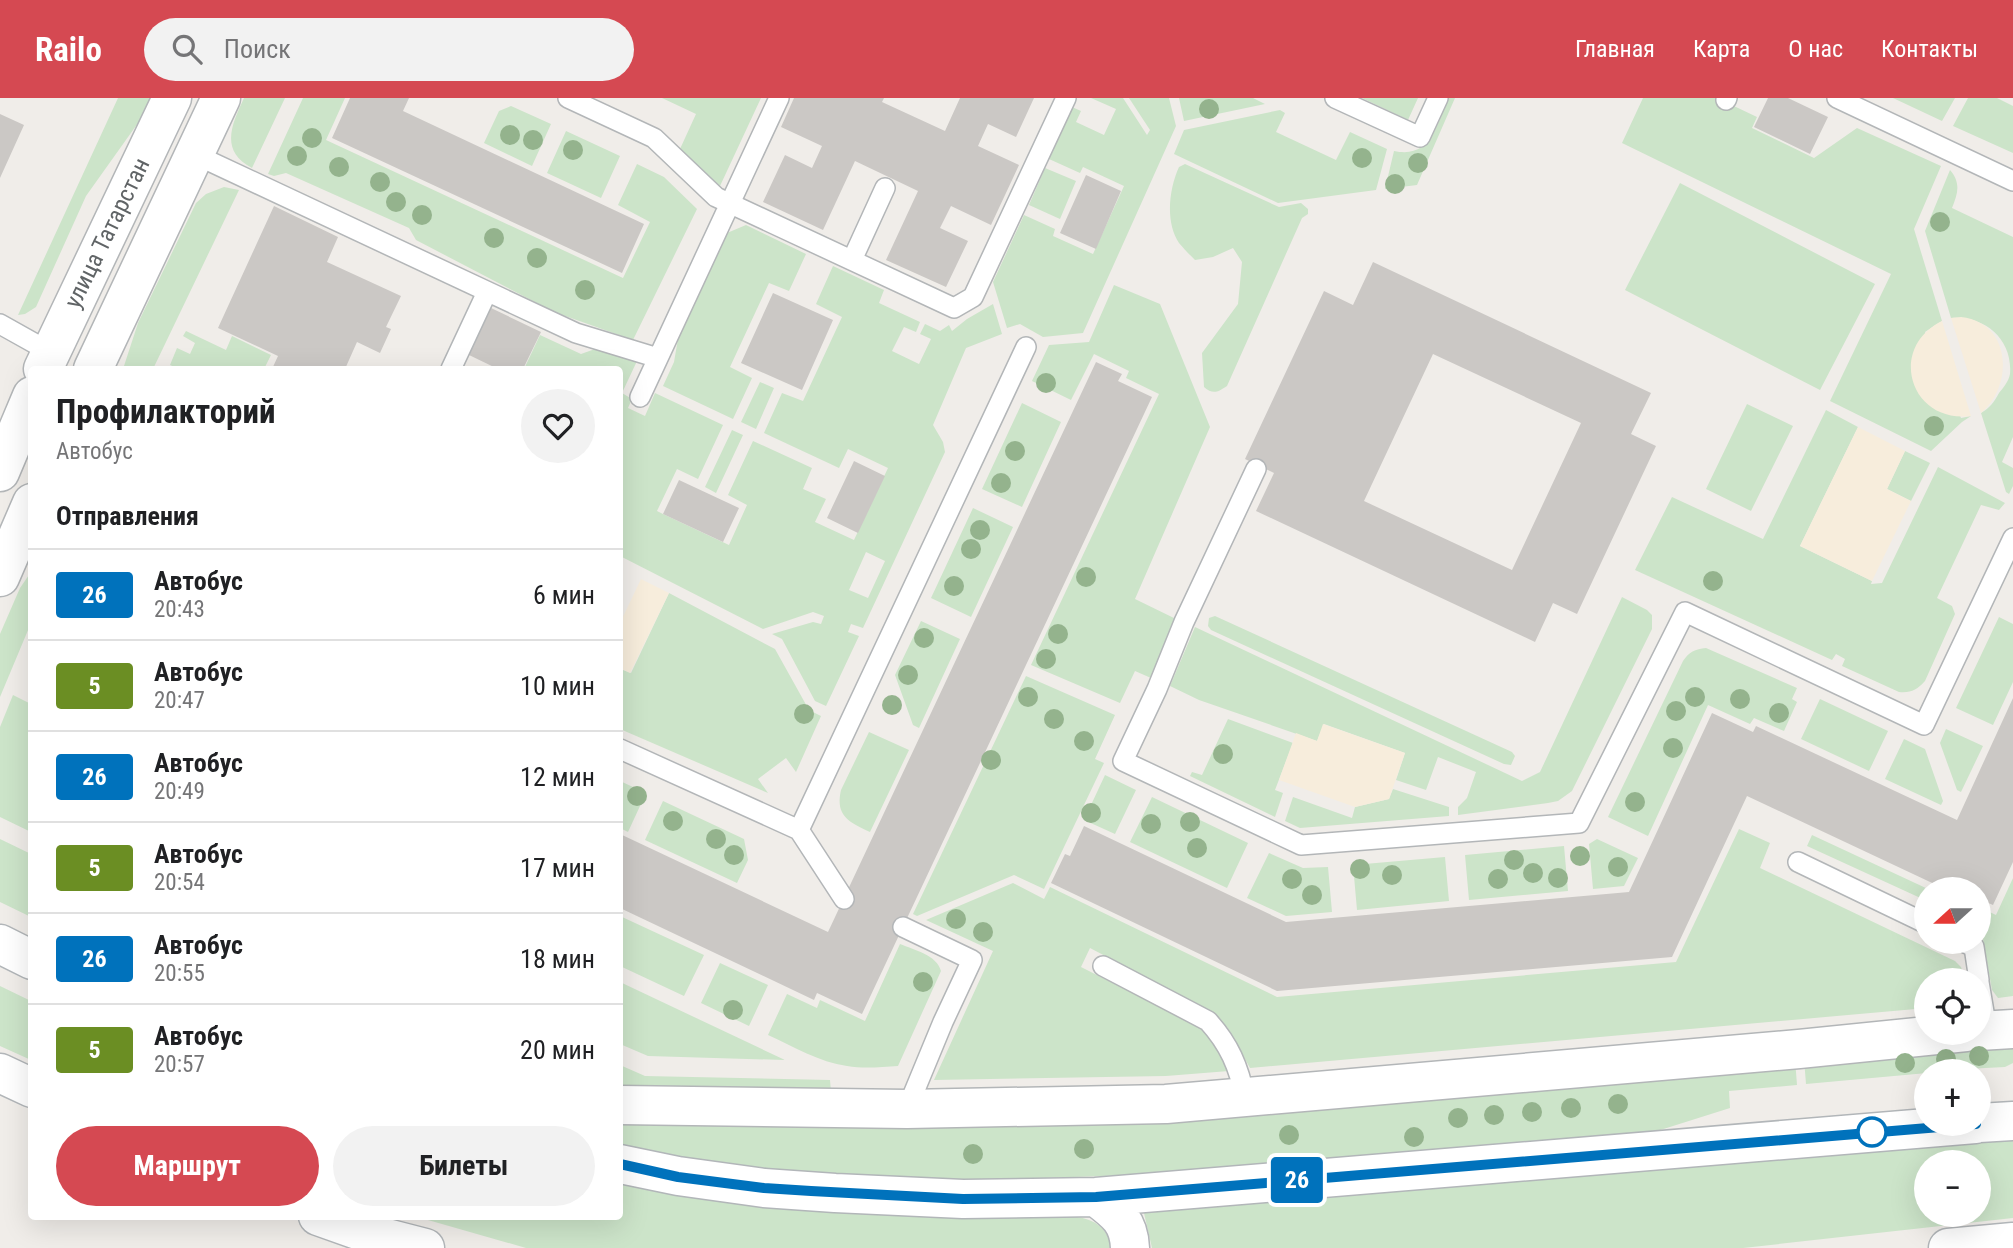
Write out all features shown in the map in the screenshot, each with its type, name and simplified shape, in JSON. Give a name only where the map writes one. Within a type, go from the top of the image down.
[{"type":"street","name":"улица Татарстан","points":[[46,360],[172,98]]},
{"type":"street","name":"улица Татарстан","points":[[94,366],[221,98]]},
{"type":"street","points":[[0,472],[28,406]]},
{"type":"street","points":[[0,577],[28,512]]},
{"type":"street","points":[[623,1105],[907,1109],[1166,1104],[1914,1038]]},
{"type":"street","points":[[0,1073],[28,1086]]},
{"type":"street","points":[[1991,1122],[2013,1121]]},
{"type":"street","points":[[623,1165],[678,1177],[764,1188],[963,1199],[1096,1197],[1914,1128]]},
{"type":"street","points":[[1096,1197],[1118,1213],[1129,1234],[1130,1248]]},
{"type":"street","points":[[329,1220],[425,1248]]},
{"type":"street","points":[[1948,1248],[2013,1242]]},
{"type":"lane","points":[[568,98],[654,138],[716,197],[954,308],[974,297],[1066,98]]},
{"type":"lane","points":[[640,397],[779,98]]},
{"type":"lane","points":[[1335,98],[1420,137],[1438,98]]},
{"type":"lane","points":[[1837,98],[2013,181]]},
{"type":"lane","points":[[194,154],[576,333],[658,358]]},
{"type":"lane","points":[[852,260],[885,188]]},
{"type":"lane","points":[[452,366],[487,292]]},
{"type":"lane","points":[[0,324],[46,360]]},
{"type":"lane","points":[[799,830],[1026,347]]},
{"type":"lane","points":[[1256,469],[1184,622],[1157,689],[1123,761],[1301,845],[1579,823],[1685,612],[1924,724],[2013,538]]},
{"type":"lane","points":[[623,750],[799,830],[844,899]]},
{"type":"lane","points":[[1798,862],[1914,918]]},
{"type":"lane","points":[[903,927],[972,960],[907,1109]]},
{"type":"lane","points":[[1103,967],[1208,1021],[1238,1065],[1245,1098]]},
{"type":"green space","points":[[118,98],[153,98],[86,196],[36,307],[18,315]]},
{"type":"green space","points":[[244,98],[285,98],[252,168],[235,154],[232,145],[233,127]]},
{"type":"green space","points":[[303,98],[345,98],[326,140],[623,278],[650,222],[618,205],[637,164],[664,177],[697,209],[633,340],[554,312],[416,240],[409,228],[286,173],[274,176],[268,174]]},
{"type":"green space","points":[[662,98],[761,98],[720,186],[680,149],[696,114]]},
{"type":"green space","points":[[1091,98],[1123,98],[1147,135],[1150,130],[1129,98],[1169,98],[1176,126],[1083,333],[1043,337],[1020,324],[1007,328],[993,282],[1024,215],[1055,229],[1053,236],[1093,254],[1124,186],[1083,167],[1080,173],[1049,159],[1072,107],[1081,111],[1076,122],[1104,135],[1116,109]]},
{"type":"green space","points":[[1179,98],[1253,98],[1265,104],[1184,121]]},
{"type":"green space","points":[[1362,98],[1418,98],[1408,120]]},
{"type":"green space","points":[[1449,98],[1455,98],[1417,185],[1385,189],[1394,151],[1416,150],[1424,145],[1436,129]]},
{"type":"green space","points":[[1643,98],[1717,98],[1757,117],[1752,128],[1814,158],[1857,128],[1941,166],[1914,229],[1942,321],[1925,332],[1961,418],[1971,416],[1931,451],[1830,401],[1891,274],[1622,143]]},
{"type":"green space","points":[[1893,98],[1955,98],[1942,121]]},
{"type":"green space","points":[[1968,98],[1997,98],[2013,106],[2013,153],[1953,126]]},
{"type":"green space","points":[[511,106],[551,124],[532,166],[484,143],[499,111]]},
{"type":"green space","points":[[1280,110],[1285,113],[1276,132],[1336,160],[1350,132],[1387,149],[1376,190],[1278,203],[1174,154],[1184,130]]},
{"type":"green space","points":[[566,131],[620,156],[601,198],[547,173]]},
{"type":"green space","points":[[1185,164],[1279,207],[1301,203],[1308,209],[1227,386],[1216,392],[1204,387],[1202,353],[1238,304],[1242,262],[1233,248],[1213,257],[1195,260],[1179,243],[1172,225],[1170,205],[1179,167]]},
{"type":"green space","points":[[1045,168],[1076,181],[1060,219],[1029,205]]},
{"type":"green space","points":[[1950,170],[1956,179],[1957,188],[1952,208],[2013,237],[2013,437],[2002,462],[2013,468],[2013,486],[2009,494],[2006,492],[1981,413],[1992,404],[2008,379],[2010,361],[2007,350],[1994,331],[1985,325],[1974,320],[1951,318],[1925,231]]},
{"type":"green space","points":[[1680,183],[1875,284],[1820,390],[1625,290]]},
{"type":"green space","points":[[224,187],[239,190],[154,366],[124,366],[138,323],[196,203],[206,194]]},
{"type":"green space","points":[[746,225],[806,254],[789,291],[769,283],[730,367],[752,378],[733,419],[663,386],[674,362],[678,339],[727,233]]},
{"type":"green space","points":[[833,266],[884,290],[879,303],[920,322],[916,332],[904,327],[892,351],[919,364],[931,339],[920,334],[925,324],[940,331],[949,325],[952,331],[993,304],[1002,334],[966,348],[933,425],[943,442],[945,452],[863,628],[851,624],[848,632],[859,636],[826,706],[815,701],[782,639],[772,634],[813,622],[821,624],[824,616],[813,612],[763,629],[623,558],[623,394],[632,399],[628,408],[645,416],[655,393],[723,425],[698,479],[677,469],[657,511],[729,545],[747,505],[728,495],[753,441],[812,468],[803,489],[826,499],[815,522],[854,540],[888,468],[848,449],[839,468],[764,433],[782,393],[803,401],[842,317],[816,304]],"holes":[[[866,552],[885,561],[868,598],[849,590]]]},
{"type":"green space","points":[[1114,285],[1160,304],[1210,427],[1135,599],[1176,619],[1151,678],[1135,671],[1120,703],[1031,665],[1159,394],[1126,378],[1129,371],[1094,354],[1071,400],[1032,381],[1049,345],[1089,342]]},
{"type":"green space","points":[[186,331],[226,350],[232,336],[271,355],[266,366],[172,366],[170,365],[177,348],[190,354],[195,343],[183,336]]},
{"type":"green space","points":[[540,335],[581,354],[595,349],[637,361],[623,391],[623,366],[525,366]]},
{"type":"green space","points":[[760,382],[774,388],[756,429],[741,422]]},
{"type":"green space","points":[[1022,403],[1061,422],[1022,507],[982,489]]},
{"type":"green space","points":[[1747,404],[1793,426],[1751,511],[1706,489]]},
{"type":"green space","points":[[1826,410],[1858,427],[1800,546],[1872,581],[1871,584],[1882,583],[1938,467],[2005,503],[1999,510],[1981,505],[1937,598],[1952,606],[1955,614],[1925,681],[1910,691],[1899,692],[1842,666],[1845,659],[1836,654],[1832,660],[1635,570],[1672,497],[1763,539]]},
{"type":"green space","points":[[732,430],[743,435],[716,493],[705,487]]},
{"type":"green space","points":[[1905,451],[1930,463],[1911,501],[1887,489]]},
{"type":"green space","points":[[973,508],[1013,527],[971,617],[931,598]]},
{"type":"green space","points":[[28,576],[28,630],[0,697],[0,634],[20,588]]},
{"type":"green space","points":[[669,593],[775,649],[809,710],[821,716],[796,772],[786,758],[758,779],[768,793],[623,730],[623,670],[631,673]]},
{"type":"green space","points":[[1622,597],[1652,615],[1652,629],[1572,791],[1558,801],[1548,803],[1458,815],[1458,807],[1467,798],[1476,772],[1438,757],[1426,790],[1396,780],[1405,753],[1324,724],[1317,741],[1199,700],[1170,686],[1195,627],[1522,781],[1540,772]]},
{"type":"green space","points":[[1215,616],[1512,752],[1515,756],[1511,765],[1211,630],[1208,626],[1209,618]]},
{"type":"green space","points":[[1999,617],[2013,624],[2013,682],[1993,725],[1956,708]]},
{"type":"green space","points":[[921,621],[960,639],[919,728],[913,725],[895,675]]},
{"type":"green space","points":[[1706,648],[1797,688],[1792,699],[1797,702],[1784,731],[1754,718],[1750,724],[1708,705],[1648,836],[1608,817],[1683,661],[1693,652]]},
{"type":"green space","points":[[1026,676],[1115,715],[1095,759],[1104,763],[1044,889],[1014,875],[917,916],[913,914]]},
{"type":"green space","points":[[13,695],[28,702],[28,831],[0,817],[0,727]]},
{"type":"green space","points":[[1820,699],[1888,731],[1869,771],[1801,739]]},
{"type":"green space","points":[[1228,719],[1293,743],[1275,790],[1283,793],[1275,817],[1190,776],[1192,772],[1202,775]]},
{"type":"green space","points":[[1946,729],[1983,746],[1961,792],[1957,790],[1940,743]]},
{"type":"green space","points":[[869,732],[909,750],[870,832],[845,817],[840,806],[841,790]]},
{"type":"green space","points":[[1904,739],[1925,749],[1943,801],[1941,805],[1885,779]]},
{"type":"green space","points":[[1105,775],[1136,790],[1115,834],[1084,820]]},
{"type":"green space","points":[[623,782],[646,793],[628,832],[623,830]]},
{"type":"green space","points":[[1393,789],[1449,807],[1449,816],[1300,828],[1285,821],[1293,797],[1352,818],[1355,807],[1389,799]]},
{"type":"green space","points":[[1152,797],[1248,843],[1227,888],[1130,842]]},
{"type":"green space","points":[[663,801],[744,839],[748,860],[737,883],[645,840]]},
{"type":"green space","points":[[1739,829],[1770,843],[1760,868],[1914,941],[1914,954],[1940,954],[1955,961],[1961,968],[1914,968],[1914,1009],[1250,1068],[1227,1027],[1212,1012],[1090,948],[1081,967],[1200,1027],[1209,1036],[1229,1071],[1166,1076],[934,1080],[993,951],[926,920],[1013,883],[1044,899],[1050,887],[1277,997],[1676,962]]},
{"type":"green space","points":[[1812,835],[1914,882],[1914,895],[1807,846]]},
{"type":"green space","points":[[0,839],[28,853],[28,916],[0,902]]},
{"type":"green space","points":[[1597,839],[1638,858],[1624,886],[1593,889],[1589,844]]},
{"type":"green space","points":[[1564,846],[1568,891],[1469,900],[1465,855]]},
{"type":"green space","points":[[1269,853],[1303,868],[1328,867],[1332,912],[1286,916],[1247,898]]},
{"type":"green space","points":[[1445,857],[1449,901],[1357,910],[1353,865]]},
{"type":"green space","points":[[2013,878],[2013,996],[1998,998],[1992,990],[1991,968],[1988,968],[1986,954],[1992,954],[1992,913],[1996,915]]},
{"type":"green space","points":[[623,917],[704,955],[684,996],[623,967]]},
{"type":"green space","points":[[900,944],[930,957],[939,965],[941,971],[898,1066],[860,1067],[837,1064],[807,1054],[768,1035],[787,994],[817,1008],[820,1000],[865,1021]]},
{"type":"green space","points":[[720,963],[768,985],[749,1026],[701,1003]]},
{"type":"green space","points":[[623,983],[785,1060],[648,1056],[623,1045]]},
{"type":"green space","points":[[0,986],[28,1000],[28,1059],[0,1046]]},
{"type":"green space","points":[[2013,1044],[2013,1063],[2005,1067],[1991,1068],[1991,1059],[1914,1059],[1914,1074],[1806,1084],[1804,1059]]},
{"type":"green space","points":[[1795,1059],[1797,1085],[1729,1091],[1730,1108],[1654,1132],[1159,1174],[963,1181],[758,1169],[680,1157],[623,1147],[623,1120]]},
{"type":"green space","points":[[623,1066],[645,1076],[830,1080],[831,1092],[623,1087]]},
{"type":"green space","points":[[2013,1140],[2013,1218],[1991,1220],[1991,1150],[1914,1150],[1914,1227],[1932,1227],[1743,1248],[1152,1248],[1144,1213]]},
{"type":"green space","points":[[623,1181],[964,1218],[1077,1217],[1100,1226],[1107,1235],[1110,1248],[526,1248],[428,1220],[623,1220]]},
{"type":"sand","points":[[1961,317],[1978,322],[1991,331],[1999,343],[2002,373],[1999,388],[1981,413],[1951,318]]},
{"type":"sand","points":[[1942,321],[1971,416],[1950,415],[1933,408],[1921,397],[1913,382],[1911,365],[1915,348],[1925,333]]},
{"type":"sand","points":[[1858,427],[1905,451],[1887,489],[1911,501],[1872,581],[1800,546]]},
{"type":"sand","points":[[641,579],[669,593],[630,673],[623,670],[623,617]]},
{"type":"sand","points":[[1323,724],[1405,753],[1389,799],[1355,807],[1279,780],[1296,733],[1317,741]]},
{"type":"building","points":[[350,98],[409,98],[403,111],[644,224],[622,273],[332,138]]},
{"type":"building","points":[[794,98],[884,98],[882,102],[945,131],[960,98],[1034,98],[1016,137],[988,124],[978,146],[1019,165],[991,225],[951,206],[940,228],[968,241],[946,287],[886,260],[918,191],[855,161],[823,230],[763,202],[785,155],[812,168],[822,146],[781,127]]},
{"type":"building","points":[[1768,98],[1788,98],[1828,117],[1810,154],[1754,127]]},
{"type":"building","points":[[0,114],[24,125],[0,178]]},
{"type":"building","points":[[1086,175],[1121,191],[1096,249],[1060,233]]},
{"type":"building","points":[[274,206],[338,237],[327,262],[401,296],[386,327],[391,329],[380,353],[357,342],[346,366],[273,366],[278,356],[218,328]]},
{"type":"building","points":[[1373,262],[1651,393],[1631,434],[1656,446],[1577,614],[1553,603],[1535,642],[1256,511],[1274,473],[1245,459],[1324,291],[1353,305]],"holes":[[[1433,354],[1581,423],[1512,570],[1364,501]]]},
{"type":"building","points":[[773,293],[833,320],[802,390],[741,363]]},
{"type":"building","points":[[491,308],[541,332],[524,366],[492,366],[469,355]]},
{"type":"building","points":[[1096,362],[1122,374],[1118,381],[1152,397],[862,1014],[817,993],[814,1000],[623,909],[623,835],[828,932]]},
{"type":"building","points":[[854,461],[885,476],[858,533],[827,518]]},
{"type":"building","points":[[679,480],[739,508],[723,542],[663,514]]},
{"type":"building","points":[[2013,698],[2013,862],[1993,905],[1992,877],[1919,877],[1747,796],[1672,957],[1277,991],[1051,883],[1065,854],[1070,856],[1084,826],[1286,922],[1629,892],[1712,713],[1753,732],[1756,726],[1957,820]]},
{"type":"bus line","name":"26","points":[[623,1165],[678,1177],[764,1188],[963,1199],[1096,1197],[1914,1129]]}]
